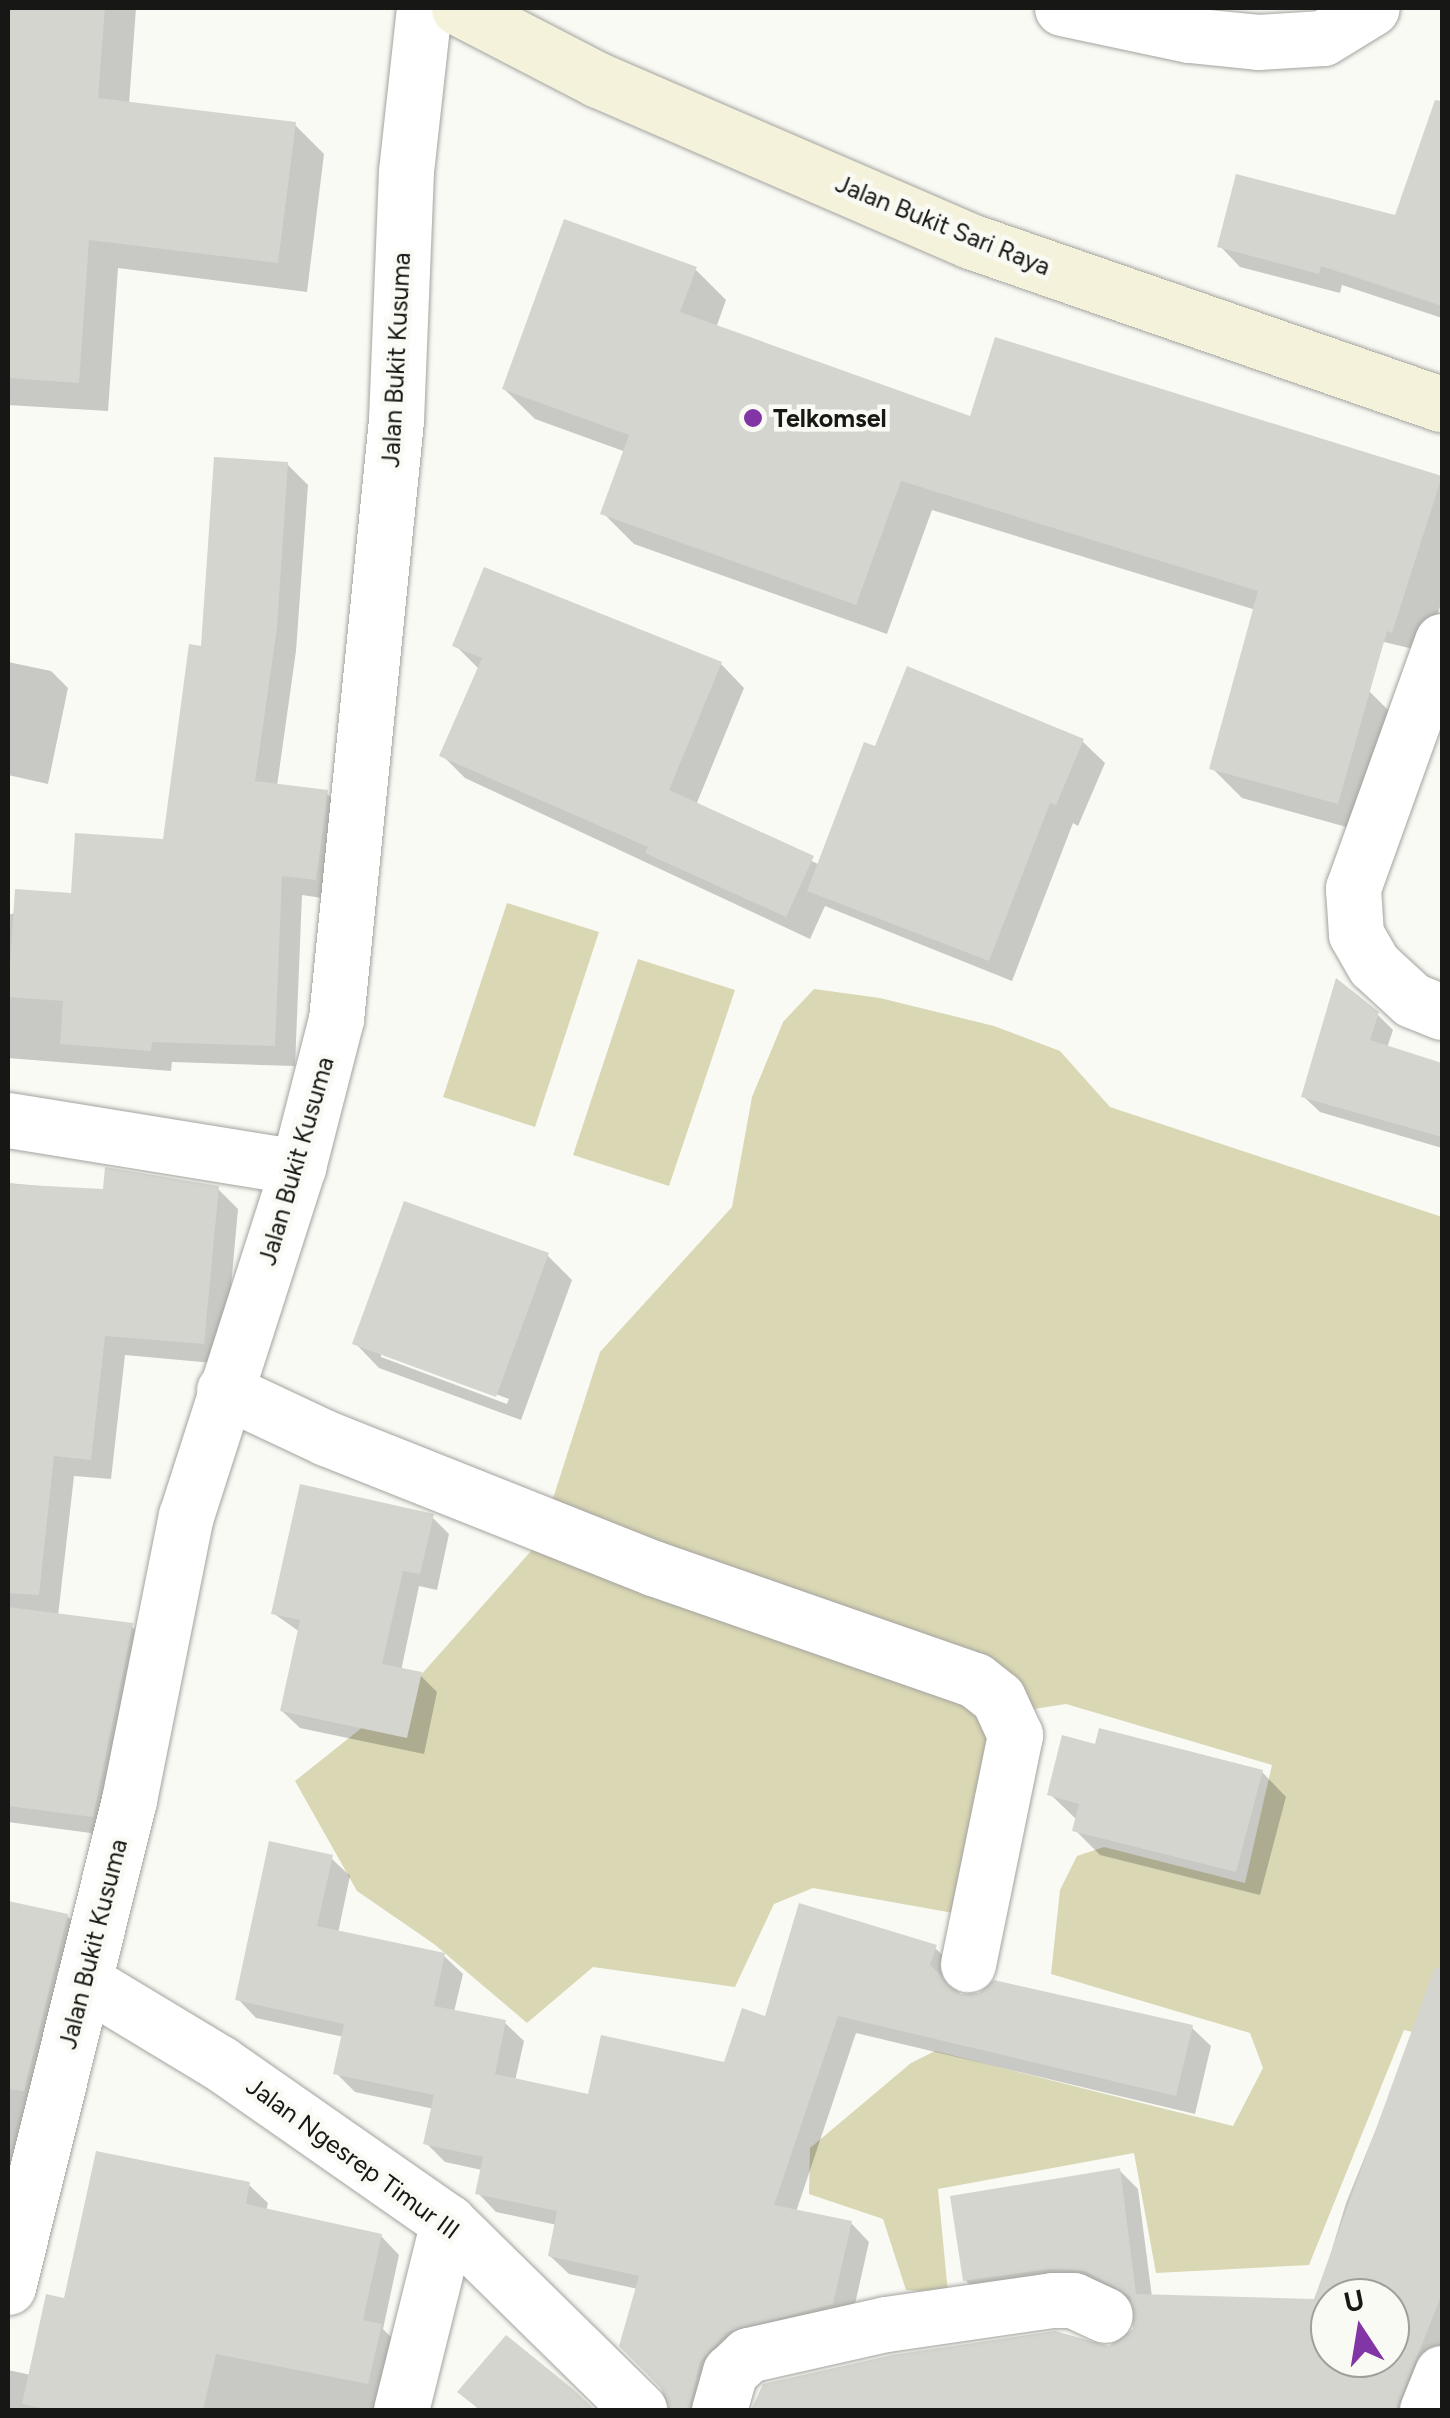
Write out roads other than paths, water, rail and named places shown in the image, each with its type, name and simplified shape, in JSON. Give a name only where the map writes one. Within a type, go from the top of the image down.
[{"type":"street","name":"Jalan Bukit Kusuma","points":[[8,2287],[129,1800],[186,1516],[298,1167],[336,1020],[396,420],[406,170],[424,8]]},
{"type":"street","name":"Jalan Bukit Sari Raya","points":[[459,8],[598,80],[970,241],[1442,404]]},
{"type":"street","points":[[1062,8],[1190,35],[1258,42],[1324,38],[1372,8]]},
{"type":"street","points":[[1442,641],[1353,888],[1356,934],[1374,965],[1412,1000],[1442,1012]]},
{"type":"street","points":[[8,1120],[298,1167]]},
{"type":"street","points":[[224,1390],[326,1438],[653,1568],[975,1680],[998,1698],[1014,1735],[968,1964]]},
{"type":"street","name":"Jalan Ngesrep Timur III","points":[[84,1981],[220,2063],[448,2222],[639,2410]]},
{"type":"street","points":[[401,2410],[448,2222]]},
{"type":"street","points":[[719,2410],[730,2372],[748,2355],[886,2324],[1053,2300],[1073,2300],[1105,2314]]},
{"type":"street","points":[[1427,2410],[1442,2373]]},
{"type":"place","name":"Telkomsel","points":[[753,418]]}]
